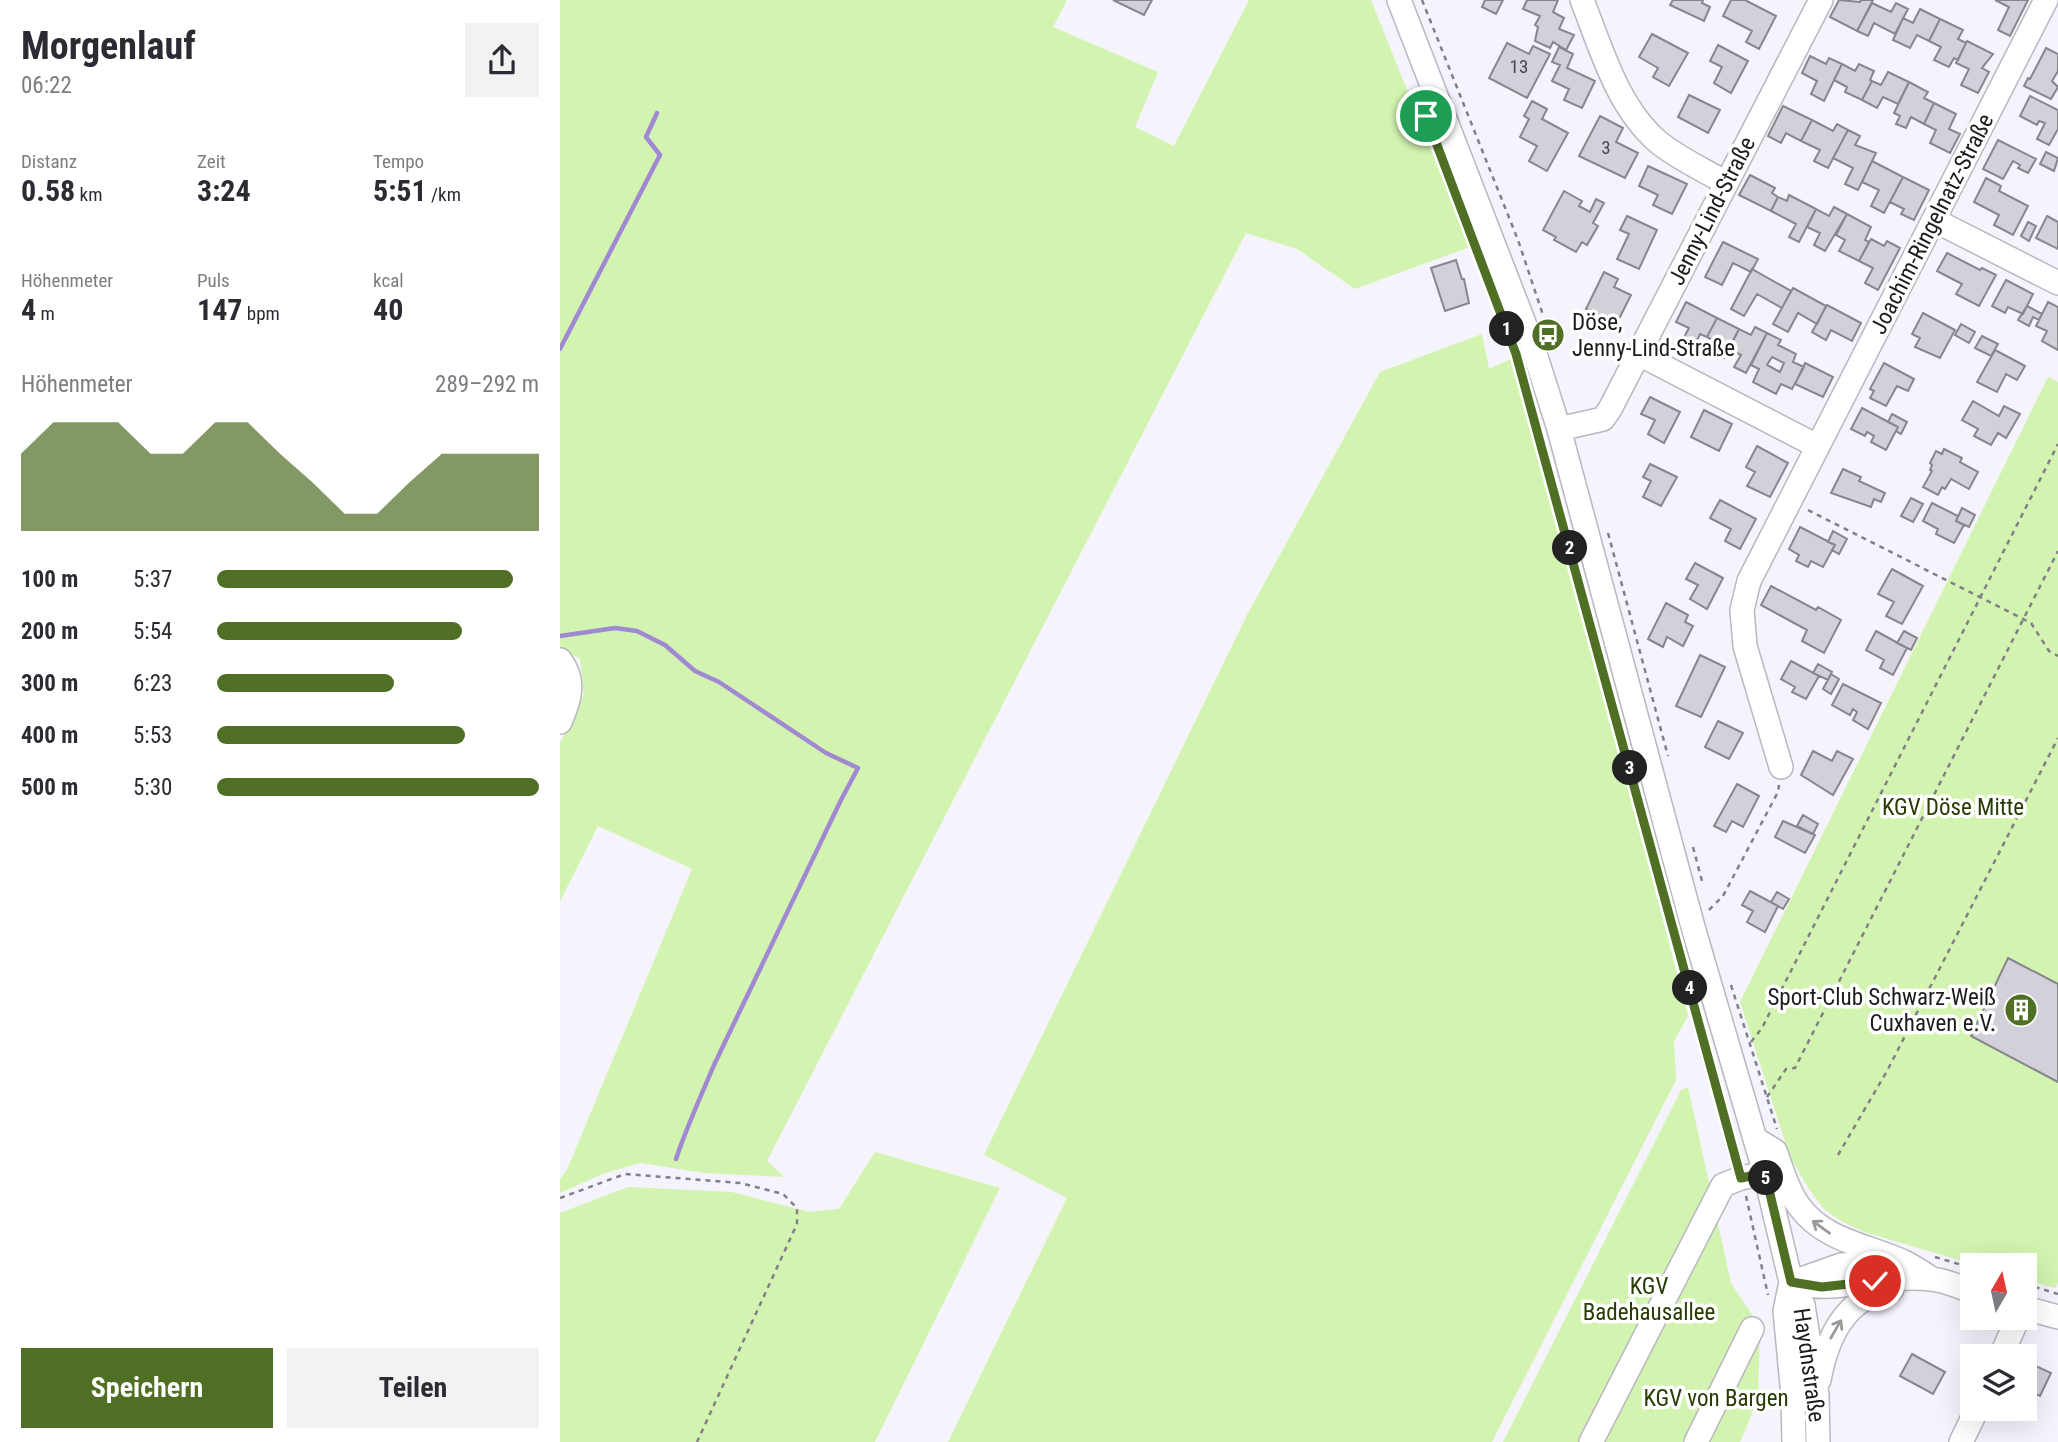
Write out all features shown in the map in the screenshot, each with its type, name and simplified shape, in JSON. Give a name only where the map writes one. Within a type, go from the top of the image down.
[{"type":"street","points":[[1399,0],[1531,341],[1559,429],[1693,927],[1765,1173],[1791,1282]]},
{"type":"street","points":[[1582,0],[1624,100],[1647,131],[1660,144],[1726,183]]},
{"type":"street","name":"Jenny-Lind-Straße","points":[[1559,429],[1603,419],[1821,0]]},
{"type":"street","name":"Joachim-Ringelnatz-Straße","points":[[1781,767],[1746,653],[1742,610],[1749,581],[2046,0]]},
{"type":"street","points":[[1934,220],[2058,283]]},
{"type":"street","points":[[1639,354],[1817,446]]},
{"type":"street","points":[[560,660],[568,671],[571,684],[568,703],[560,722]]},
{"type":"street","points":[[1755,1139],[1775,1151],[1792,1196],[1815,1224],[1851,1244],[1905,1263],[1932,1279],[1960,1287]]},
{"type":"street","points":[[1591,1442],[1723,1185],[1765,1173]]},
{"type":"street","points":[[1791,1282],[1841,1265],[1869,1262],[1905,1263]]},
{"type":"street","points":[[1791,1282],[1822,1287],[1892,1279],[1932,1279]]},
{"type":"street","points":[[1817,1394],[1825,1355],[1832,1337],[1843,1317],[1856,1303],[1884,1290],[1932,1279]]},
{"type":"street","name":"Haydnstraße","points":[[1791,1282],[1800,1296],[1805,1314],[1817,1394],[1818,1442]]},
{"type":"street","name":"Haydnstraße","points":[[1791,1282],[1785,1311],[1793,1396],[1794,1442]]},
{"type":"street","points":[[2037,1311],[2058,1317]]},
{"type":"street","points":[[1696,1442],[1752,1329]]},
{"type":"street","points":[[1961,1442],[1971,1421]]},
{"type":"path","points":[[1531,407],[1550,474]]},
{"type":"path","points":[[2058,444],[1762,1028],[1751,1042],[1767,1097],[1786,1069],[1795,1068],[2058,551]]},
{"type":"path","points":[[1789,501],[2031,624],[2049,651],[2058,656]]},
{"type":"path","points":[[1838,1155],[1887,1071],[2058,738]]},
{"type":"path","points":[[1709,910],[1723,896],[1778,792],[1781,767]]},
{"type":"path","points":[[1692,997],[1752,1220],[1770,1306]]},
{"type":"path","points":[[560,1198],[625,1174],[740,1183],[783,1194],[797,1208],[797,1224],[697,1442]]},
{"type":"path","points":[[2037,1288],[2058,1294]]},
{"type":"green space","points":[[560,0],[1067,0],[1053,27],[1158,72],[1135,127],[1174,146],[1249,0],[1371,0],[1470,247],[1355,289],[1297,249],[1246,233],[767,1161],[784,1177],[705,1173],[640,1163],[605,1173],[560,1193],[560,1179],[567,1170],[692,869],[598,826],[560,901],[560,743],[584,694],[580,659],[560,649]]},
{"type":"green space","points":[[1482,334],[1489,369],[1511,359],[1611,720],[1688,1016],[1674,1041],[1676,1080],[1492,1442],[948,1442],[1067,1198],[984,1155],[1247,615],[1380,372]]},
{"type":"green space","name":"KGV Döse Mitte","points":[[2048,377],[2058,382],[2058,1282],[2055,1288],[2037,1283],[2037,1253],[1960,1253],[1960,1260],[1864,1232],[1825,1210],[1790,1157],[1740,1002]]},
{"type":"green space","name":"KGV Badehausallee","points":[[1688,1087],[1731,1283],[1760,1327],[1758,1399],[1740,1442],[1503,1442],[1681,1090]]},
{"type":"green space","points":[[875,1152],[1000,1188],[875,1442],[560,1442],[560,1213],[628,1187],[732,1192],[809,1212],[839,1209]]},
{"type":"building","points":[[1113,0],[1152,0],[1144,15]]},
{"type":"building","points":[[1485,0],[1503,0],[1496,14],[1482,7]]},
{"type":"building","points":[[1527,0],[1558,0],[1553,12],[1564,18],[1559,29],[1574,35],[1566,50],[1553,42],[1550,48],[1535,41],[1538,27],[1535,25],[1540,16],[1523,9]]},
{"type":"building","points":[[1673,0],[1703,0],[1702,3],[1710,7],[1704,21],[1670,5]]},
{"type":"building","points":[[1731,0],[1745,0],[1776,16],[1759,49],[1746,42],[1752,31],[1723,16]]},
{"type":"building","points":[[1839,0],[1873,0],[1857,31],[1830,17]]},
{"type":"building","points":[[1995,0],[2028,0],[2010,36],[1998,30],[2009,7]]},
{"type":"building","points":[[1872,3],[1891,12],[1896,3],[1908,9],[1895,34],[1874,23],[1868,36],[1857,31]]},
{"type":"building","points":[[1920,9],[1940,19],[1929,41],[1917,35],[1910,48],[1893,40],[1903,18],[1913,23]]},
{"type":"building","points":[[1940,19],[1963,30],[1958,39],[1966,43],[1958,60],[1954,58],[1949,67],[1934,60],[1941,47],[1929,41]]},
{"type":"building","points":[[1652,34],[1688,53],[1669,86],[1653,77],[1658,68],[1639,57]]},
{"type":"building","points":[[1967,41],[1993,54],[1982,68],[1989,72],[1978,93],[1961,85],[1969,69],[1956,63]]},
{"type":"building","points":[[1507,43],[1529,54],[1533,46],[1550,54],[1527,98],[1489,78]]},
{"type":"building","points":[[1718,45],[1748,61],[1731,93],[1714,83],[1722,67],[1710,61]]},
{"type":"building","points":[[1559,47],[1573,54],[1567,68],[1595,81],[1582,108],[1564,100],[1569,89],[1552,81],[1560,65],[1552,62]]},
{"type":"building","points":[[2046,48],[2058,54],[2058,71],[2052,81],[2058,87],[2051,99],[2024,86]]},
{"type":"building","points":[[1810,56],[1826,64],[1829,58],[1842,64],[1824,101],[1811,94],[1817,81],[1802,73]]},
{"type":"building","points":[[1842,64],[1855,71],[1859,64],[1874,71],[1862,100],[1845,92],[1847,87],[1834,80]]},
{"type":"building","points":[[1888,72],[1909,82],[1898,104],[1883,97],[1877,108],[1862,100],[1872,81],[1881,85]]},
{"type":"building","points":[[1909,82],[1928,92],[1924,98],[1934,103],[1924,124],[1911,117],[1906,128],[1896,124],[1900,116],[1894,113]]},
{"type":"building","points":[[1689,95],[1720,110],[1708,133],[1678,117]]},
{"type":"building","points":[[2030,96],[2058,110],[2058,129],[2049,145],[2037,139],[2045,123],[2039,121],[2037,125],[2020,116]]},
{"type":"building","points":[[1532,101],[1547,109],[1542,119],[1568,133],[1547,171],[1529,161],[1537,146],[1520,137],[1529,119],[1524,116]]},
{"type":"building","points":[[1934,103],[1956,114],[1949,129],[1960,134],[1950,153],[1930,143],[1936,130],[1924,124]]},
{"type":"building","points":[[1783,106],[1812,120],[1801,141],[1786,133],[1781,143],[1768,136]]},
{"type":"building","points":[[1600,116],[1623,128],[1616,142],[1638,153],[1625,178],[1579,156]]},
{"type":"building","points":[[1812,120],[1833,131],[1837,124],[1848,130],[1828,168],[1814,161],[1820,150],[1801,141]]},
{"type":"building","points":[[1848,130],[1860,136],[1855,145],[1876,153],[1858,190],[1845,184],[1853,168],[1833,158]]},
{"type":"building","points":[[1998,140],[2036,159],[2028,173],[2018,168],[2020,165],[2013,161],[2003,179],[1983,169]]},
{"type":"building","points":[[2046,152],[2058,158],[2054,171],[2040,164]]},
{"type":"building","points":[[1872,161],[1903,177],[1884,213],[1871,206],[1879,190],[1862,182]]},
{"type":"building","points":[[1648,166],[1687,184],[1672,214],[1653,205],[1658,195],[1639,186]]},
{"type":"building","points":[[1750,175],[1775,188],[1772,193],[1778,197],[1771,211],[1739,195]]},
{"type":"building","points":[[1903,177],[1929,190],[1914,220],[1901,214],[1904,209],[1890,202]]},
{"type":"building","points":[[1986,178],[2001,186],[1999,191],[2028,206],[2013,235],[1994,225],[1999,215],[1974,202]]},
{"type":"building","points":[[1564,191],[1582,201],[1579,206],[1590,212],[1596,199],[1604,203],[1593,223],[1598,226],[1587,245],[1582,242],[1576,252],[1554,240],[1556,237],[1543,230]]},
{"type":"building","points":[[1789,195],[1816,209],[1799,242],[1789,237],[1796,224],[1771,211],[1778,197],[1787,201]]},
{"type":"building","points":[[1834,207],[1847,214],[1825,251],[1814,245],[1820,233],[1807,227],[1816,209],[1829,216]]},
{"type":"building","points":[[1847,214],[1871,227],[1865,240],[1869,242],[1859,261],[1839,251],[1845,240],[1836,235]]},
{"type":"building","points":[[1627,216],[1657,230],[1639,269],[1617,259],[1629,234],[1620,230]]},
{"type":"building","points":[[2047,216],[2058,222],[2058,249],[2036,238]]},
{"type":"building","points":[[2028,222],[2036,226],[2029,241],[2021,236]]},
{"type":"building","points":[[1871,239],[1884,246],[1887,241],[1900,248],[1878,290],[1865,283],[1873,268],[1859,261]]},
{"type":"building","points":[[1723,242],[1758,259],[1751,272],[1733,263],[1722,285],[1705,277]]},
{"type":"building","points":[[1947,253],[1996,275],[1979,306],[1956,294],[1962,284],[1937,271]]},
{"type":"building","points":[[1456,260],[1464,279],[1469,303],[1445,311],[1431,268]]},
{"type":"building","points":[[1752,269],[1791,291],[1782,308],[1757,294],[1744,316],[1731,309]]},
{"type":"building","points":[[1604,272],[1618,279],[1614,287],[1631,295],[1613,331],[1595,323],[1599,315],[1586,309]]},
{"type":"building","points":[[2006,280],[2033,294],[2023,314],[2008,307],[2005,313],[1992,306]]},
{"type":"building","points":[[1793,288],[1826,306],[1817,324],[1798,313],[1788,332],[1773,324]]},
{"type":"building","points":[[1686,302],[1717,318],[1707,337],[1700,334],[1695,345],[1683,339],[1689,328],[1676,322]]},
{"type":"building","points":[[2048,302],[2058,307],[2058,350],[2042,341],[2047,331],[2036,326]]},
{"type":"building","points":[[1827,305],[1861,323],[1852,341],[1831,330],[1826,340],[1812,332]]},
{"type":"building","points":[[2027,306],[2042,314],[2039,320],[2033,317],[2029,326],[2018,320]]},
{"type":"building","points":[[1923,313],[1955,330],[1940,358],[1915,347],[1920,338],[1912,334]]},
{"type":"building","points":[[1717,318],[1739,329],[1724,358],[1713,353],[1718,343],[1707,337]]},
{"type":"building","points":[[1961,324],[1975,332],[1969,343],[1955,335]]},
{"type":"building","points":[[1755,327],[1767,333],[1746,373],[1734,367],[1741,355],[1729,349],[1739,329],[1751,335]]},
{"type":"building","points":[[1767,333],[1781,340],[1778,345],[1796,354],[1793,362],[1804,367],[1792,389],[1781,384],[1776,394],[1753,382],[1759,369],[1751,365]],"holes":[[[1772,357],[1784,363],[1780,372],[1767,365]]]},
{"type":"building","points":[[1982,336],[1998,344],[1991,356],[1975,348]]},
{"type":"building","points":[[1995,350],[2025,366],[2017,380],[2006,374],[1997,392],[1977,382]]},
{"type":"building","points":[[1805,363],[1833,377],[1823,397],[1795,384]]},
{"type":"building","points":[[1884,363],[1914,379],[1908,391],[1897,386],[1886,406],[1870,398],[1874,391],[1870,389]]},
{"type":"building","points":[[1650,397],[1680,412],[1664,443],[1648,434],[1655,420],[1641,414]]},
{"type":"building","points":[[1973,401],[1999,416],[2004,406],[2020,414],[2006,438],[1998,433],[1991,445],[1974,436],[1978,429],[1962,420]]},
{"type":"building","points":[[1862,408],[1898,427],[1886,450],[1871,442],[1874,436],[1867,432],[1865,436],[1851,429]]},
{"type":"building","points":[[1704,410],[1732,424],[1719,451],[1691,437]]},
{"type":"building","points":[[1892,414],[1907,422],[1901,434],[1896,431],[1898,427],[1888,422]]},
{"type":"building","points":[[1757,446],[1788,463],[1770,497],[1747,486],[1755,472],[1746,467]]},
{"type":"building","points":[[1944,449],[1962,458],[1960,462],[1978,472],[1969,489],[1951,479],[1938,495],[1923,487],[1932,471],[1930,463],[1936,451],[1942,454]]},
{"type":"building","points":[[1650,464],[1677,477],[1661,506],[1643,497],[1651,481],[1643,477]]},
{"type":"building","points":[[1843,469],[1861,477],[1859,481],[1885,493],[1881,502],[1874,499],[1871,507],[1831,493]]},
{"type":"building","points":[[1911,498],[1923,504],[1913,522],[1901,516]]},
{"type":"building","points":[[1720,500],[1756,519],[1740,549],[1725,541],[1731,529],[1710,518]]},
{"type":"building","points":[[1932,503],[1958,516],[1956,521],[1964,525],[1954,543],[1936,534],[1938,529],[1923,521]]},
{"type":"building","points":[[1962,508],[1975,515],[1969,527],[1956,521]]},
{"type":"building","points":[[1800,527],[1835,545],[1823,567],[1811,561],[1808,567],[1796,561],[1799,555],[1789,549]]},
{"type":"building","points":[[1833,531],[1847,539],[1839,554],[1832,550],[1835,545],[1828,542]]},
{"type":"building","points":[[1695,563],[1723,578],[1707,609],[1690,599],[1698,585],[1686,579]]},
{"type":"building","points":[[1892,569],[1923,586],[1902,624],[1886,616],[1894,602],[1878,594]]},
{"type":"building","points":[[1771,586],[1841,620],[1824,653],[1802,641],[1807,630],[1761,605]]},
{"type":"building","points":[[1666,603],[1688,615],[1685,622],[1693,626],[1683,646],[1667,637],[1663,647],[1648,639]]},
{"type":"building","points":[[1876,631],[1907,648],[1893,675],[1880,668],[1884,660],[1866,650]]},
{"type":"building","points":[[1904,631],[1917,638],[1911,650],[1897,643]]},
{"type":"building","points":[[1700,655],[1725,667],[1701,717],[1676,706]]},
{"type":"building","points":[[1791,661],[1819,676],[1806,699],[1792,692],[1795,687],[1781,679]]},
{"type":"building","points":[[1818,664],[1832,672],[1828,680],[1813,673]]},
{"type":"building","points":[[1831,674],[1839,679],[1831,694],[1823,689]]},
{"type":"building","points":[[1843,684],[1881,703],[1868,729],[1853,720],[1857,712],[1853,709],[1850,715],[1832,705]]},
{"type":"building","points":[[1718,721],[1743,733],[1729,759],[1705,747]]},
{"type":"building","points":[[1813,751],[1832,761],[1837,751],[1853,759],[1833,795],[1801,775]]},
{"type":"building","points":[[1737,784],[1759,796],[1743,827],[1732,821],[1726,832],[1714,826]]},
{"type":"building","points":[[1803,815],[1818,824],[1813,834],[1797,826]]},
{"type":"building","points":[[1783,821],[1815,835],[1805,853],[1775,837]]},
{"type":"building","points":[[1750,891],[1778,906],[1765,932],[1747,922],[1753,911],[1742,905]]},
{"type":"building","points":[[1777,892],[1789,899],[1783,909],[1771,902]]},
{"type":"building","name":"Sport-Club Schwarz-Weiß Cuxhaven e.V.","points":[[2008,958],[2058,984],[2058,1082],[1971,1036]]},
{"type":"building","points":[[1912,1354],[1945,1372],[1933,1394],[1900,1376]]},
{"type":"building","points":[[2037,1367],[2051,1373],[2040,1396],[2037,1395]]},
{"type":"waterway","points":[[560,349],[660,155],[646,137],[657,113]]},
{"type":"waterway","points":[[560,636],[615,628],[637,631],[665,645],[695,671],[719,682],[826,753],[858,768],[714,1065],[676,1159]]},
{"type":"place","name":"Döse, Jenny-Lind-Straße","points":[[1548,335]]},
{"type":"place","name":"Sport-Club Schwarz-Weiß Cuxhaven e.V.","points":[[2021,1010]]},
{"type":"route","points":[[1426,116],[1516,354],[1741,1178],[1765,1173],[1791,1282],[1822,1287],[1875,1281]]},
{"type":"park label","name":"KGV von Bargen","points":[[1716,1398]]}]
